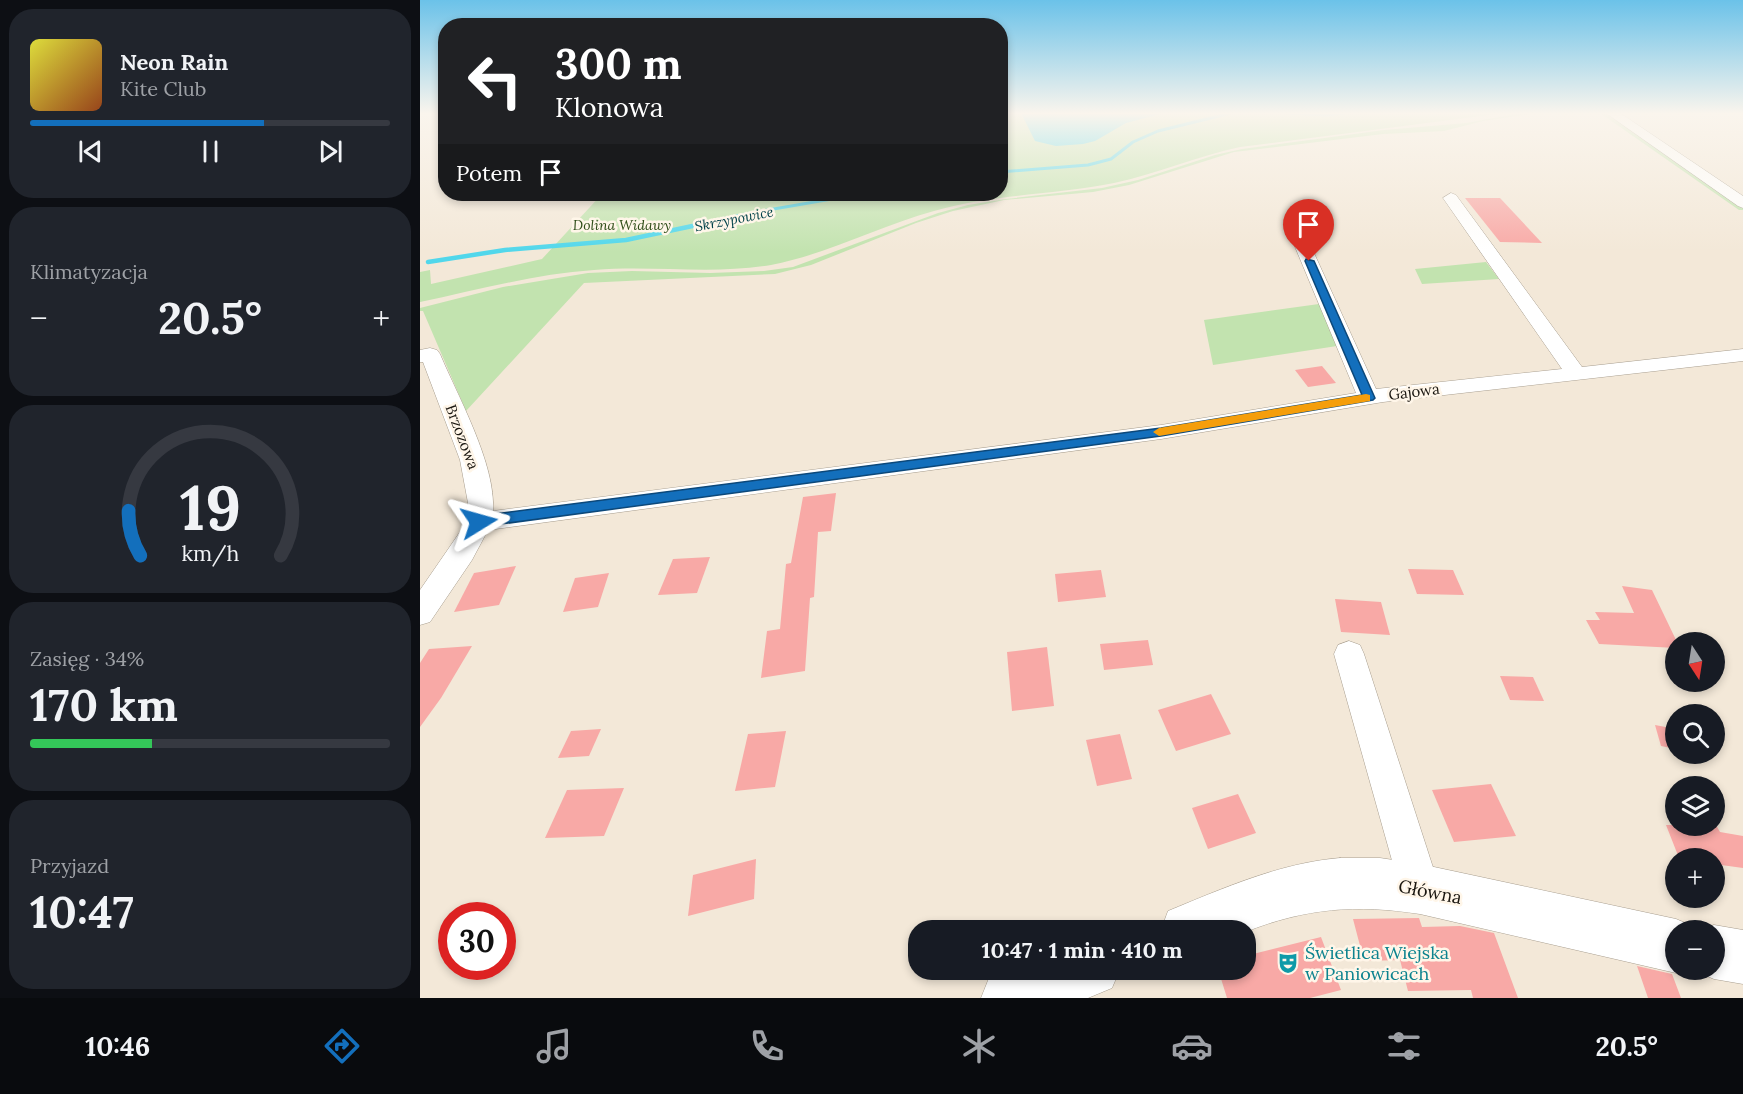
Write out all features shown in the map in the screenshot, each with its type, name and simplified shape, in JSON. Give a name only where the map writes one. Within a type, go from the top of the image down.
[{"type":"street","points":[[1680,160],[1743,203]]},
{"type":"street","points":[[1451,198],[1576,373]]},
{"type":"street","points":[[1301,242],[1369,398]]},
{"type":"street","name":"Brzozowa","points":[[425,355],[475,469],[481,505],[479,522]]},
{"type":"street","name":"Gajowa","points":[[479,522],[1161,432],[1369,398],[1743,355]]},
{"type":"street","points":[[420,613],[479,522]]},
{"type":"street","points":[[1349,654],[1420,889]]},
{"type":"street","name":"Główna","points":[[1212,920],[1313,886],[1384,883],[1665,944]]},
{"type":"street","points":[[1725,954],[1743,957]]},
{"type":"street","points":[[1009,998],[1061,980]]},
{"type":"green space","points":[[1008,160],[1194,160],[1114,183],[1008,197]]},
{"type":"green space","points":[[1201,160],[1210,160],[1129,185],[1093,192],[1008,200],[1102,188],[1138,180]]},
{"type":"green space","points":[[1667,160],[1676,160],[1743,206],[1743,210],[1739,210]]},
{"type":"green space","name":"Dolina Widawy","points":[[596,201],[979,201],[914,217],[813,254],[771,265],[705,270],[616,269],[572,272],[506,283],[420,302],[420,272],[430,270],[431,284],[542,259]]},
{"type":"green space","points":[[999,201],[953,211],[916,223],[811,265],[775,274],[584,283],[466,411],[423,311],[420,311],[420,308],[503,287],[588,273],[632,271],[710,273],[764,271],[793,267],[938,213],[968,205]]},
{"type":"green space","points":[[1486,262],[1499,279],[1422,284],[1415,269]]},
{"type":"green space","points":[[1319,304],[1337,346],[1213,365],[1204,320]]},
{"type":"building","points":[[1465,198],[1500,198],[1542,243],[1500,242]]},
{"type":"building","points":[[1322,366],[1336,383],[1308,387],[1295,370]]},
{"type":"building","points":[[836,493],[831,531],[818,532],[814,597],[810,598],[805,671],[761,678],[767,631],[780,629],[786,564],[791,563],[803,497]]},
{"type":"building","points":[[710,557],[697,593],[658,595],[673,559]]},
{"type":"building","points":[[516,566],[499,605],[454,612],[474,573]]},
{"type":"building","points":[[1408,569],[1453,570],[1464,595],[1417,594]]},
{"type":"building","points":[[1101,570],[1106,597],[1058,602],[1055,574]]},
{"type":"building","points":[[609,573],[598,607],[563,612],[575,578]]},
{"type":"building","points":[[1622,586],[1652,590],[1672,632],[1665,632],[1665,647],[1599,644],[1586,620],[1600,620],[1595,612],[1634,613]]},
{"type":"building","points":[[1335,599],[1381,602],[1390,635],[1341,632]]},
{"type":"building","points":[[1148,640],[1153,665],[1104,670],[1100,644]]},
{"type":"building","points":[[472,646],[441,698],[420,727],[420,663],[429,649]]},
{"type":"building","points":[[1047,647],[1054,706],[1012,711],[1007,652]]},
{"type":"building","points":[[1500,676],[1533,677],[1544,701],[1510,700]]},
{"type":"building","points":[[1211,694],[1231,734],[1176,751],[1158,710]]},
{"type":"building","points":[[1655,725],[1665,727],[1665,747],[1661,746]]},
{"type":"building","points":[[601,729],[589,756],[558,758],[571,731]]},
{"type":"building","points":[[786,731],[775,787],[735,791],[748,734]]},
{"type":"building","points":[[1120,734],[1132,779],[1097,786],[1086,740]]},
{"type":"building","points":[[1491,784],[1516,836],[1454,842],[1432,790]]},
{"type":"building","points":[[624,788],[604,836],[545,838],[567,790]]},
{"type":"building","points":[[1238,794],[1256,833],[1208,849],[1192,808]]},
{"type":"building","points":[[1725,833],[1743,836],[1743,868],[1725,866],[1725,848],[1675,848],[1670,836],[1725,836]]},
{"type":"building","points":[[756,859],[754,899],[688,916],[693,875]]},
{"type":"building","points":[[1419,918],[1422,927],[1460,926],[1494,933],[1518,998],[1473,998],[1471,990],[1408,991],[1400,960],[1364,961],[1353,919]]},
{"type":"building","name":"Świetlica Wiejska w Paniowicach","points":[[1321,937],[1341,990],[1310,998],[1227,998],[1221,980],[1256,980],[1256,953]]},
{"type":"building","points":[[1637,966],[1665,972],[1665,980],[1674,980],[1681,998],[1648,998]]},
{"type":"waterway","name":"Skrzypowice","points":[[1008,171],[1088,165],[1109,160]]},
{"type":"waterway","name":"Skrzypowice","points":[[751,213],[820,201]]},
{"type":"waterway","name":"Skrzypowice","points":[[428,262],[505,250],[626,240],[759,212]]},
{"type":"slow traffic","points":[[1159,432],[1366,398]]},
{"type":"place","name":"Świetlica Wiejska w Paniowicach","points":[[1288,963]]},
{"type":"route","points":[[479,522],[1161,432],[1369,398],[1309,261]]}]
